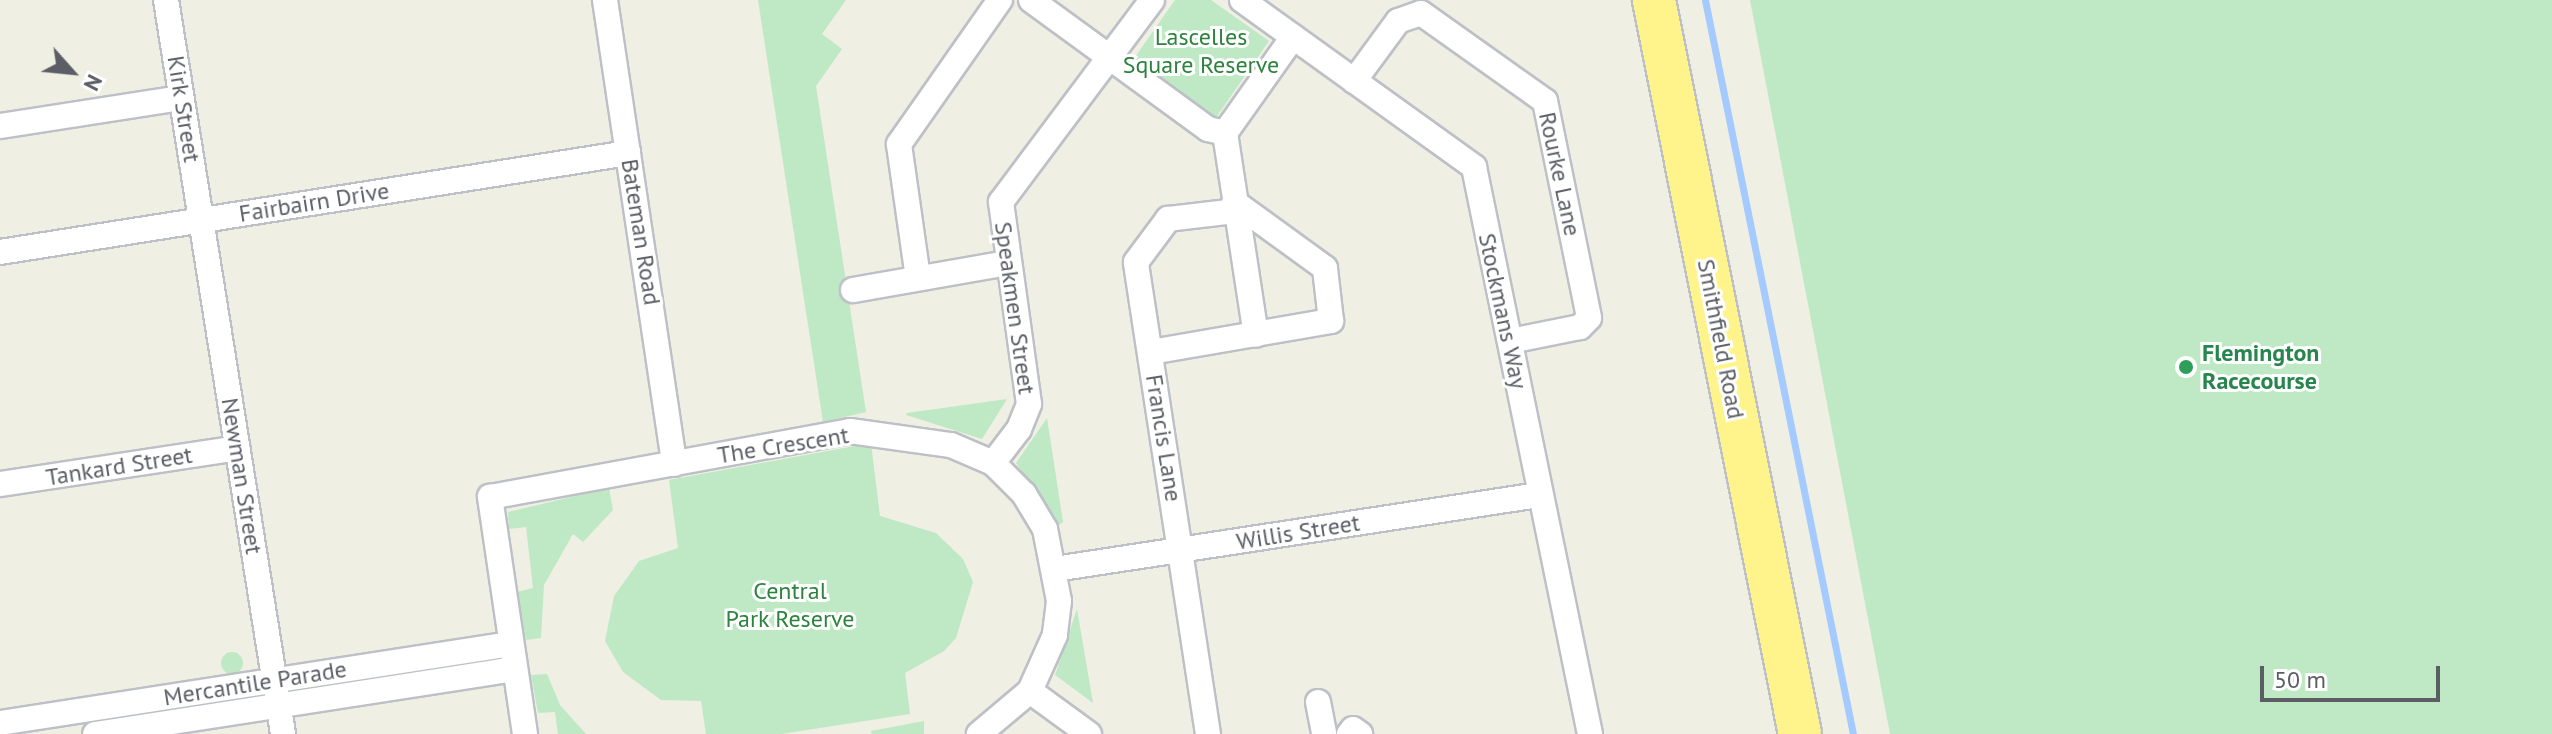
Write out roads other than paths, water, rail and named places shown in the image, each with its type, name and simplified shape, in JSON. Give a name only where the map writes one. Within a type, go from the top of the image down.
[{"type":"highway","name":"Smithfield Road","points":[[1654,0],[1798,734]]},
{"type":"street","name":"Kirk Street","points":[[166,0],[202,219]]},
{"type":"street","name":"Bateman Road","points":[[605,0],[674,464]]},
{"type":"street","points":[[918,278],[899,144],[1000,0]]},
{"type":"street","points":[[1031,0],[1208,129],[1225,133]]},
{"type":"street","name":"Speakmen Street","points":[[993,463],[1019,429],[1029,404],[1001,202],[1152,0]]},
{"type":"street","name":"Stockmans Way","points":[[1242,0],[1474,167],[1590,734]]},
{"type":"street","name":"Rourke Lane","points":[[1354,81],[1398,21],[1417,12],[1430,15],[1545,101],[1589,318],[1580,327],[1510,341]]},
{"type":"street","points":[[1256,335],[1225,133],[1293,37]]},
{"type":"street","points":[[0,126],[181,98]]},
{"type":"street","name":"Fairbairn Drive","points":[[0,252],[628,153]]},
{"type":"street","points":[[1151,352],[1331,321],[1325,268],[1235,206]]},
{"type":"street","name":"Francis Lane","points":[[1208,734],[1136,262],[1168,219],[1235,206]]},
{"type":"street","name":"Newman Street","points":[[202,219],[283,734]]},
{"type":"street","points":[[853,290],[1008,263]]},
{"type":"street","name":"The Crescent","points":[[525,734],[490,497],[850,431],[951,445],[993,463],[1024,494],[1045,529],[1055,569],[1055,635],[1030,691],[979,734]]},
{"type":"street","name":"Tankard Street","points":[[0,484],[237,448]]},
{"type":"street","name":"Willis Street","points":[[1055,569],[1540,495]]},
{"type":"street","name":"Mercantile Parade","points":[[0,723],[274,679],[513,656]]},
{"type":"street","name":"Mercantile Parade","points":[[95,734],[279,707],[513,656]]},
{"type":"street","points":[[1030,691],[1089,734]]},
{"type":"street","points":[[1318,702],[1324,734]]},
{"type":"street","points":[[1349,734],[1353,729],[1360,734]]},
{"type":"waterway","points":[[1705,0],[1853,734]]},
{"type":"place","name":"Flemington Racecourse","points":[[2186,367]]},
{"type":"park label","name":"Lascelles Square Reserve","points":[[1201,51]]},
{"type":"park label","name":"Central Park Reserve","points":[[790,605]]}]
